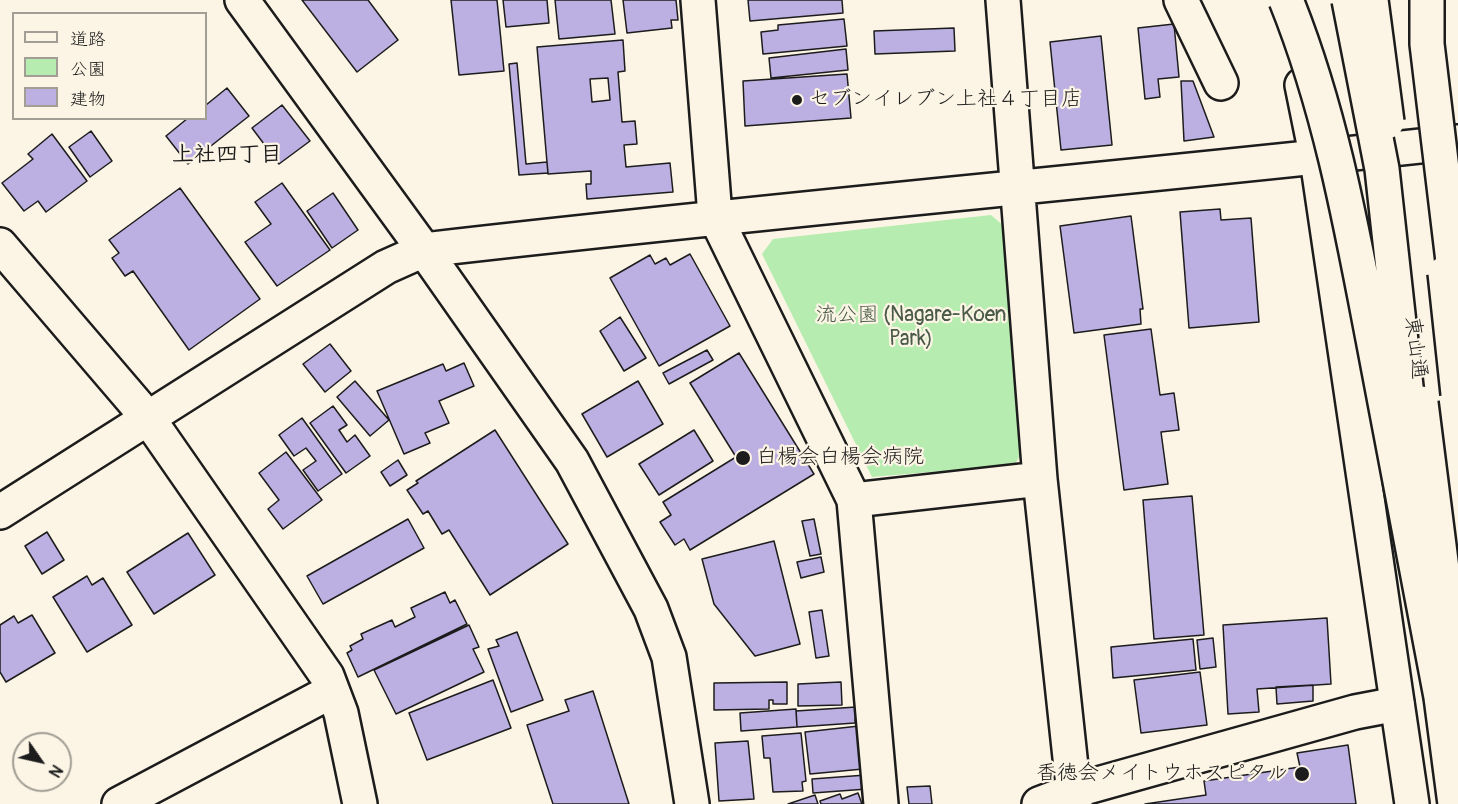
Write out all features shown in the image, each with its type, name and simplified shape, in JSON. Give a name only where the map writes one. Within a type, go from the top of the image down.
[{"type":"main road","points":[[242,0],[424,250],[572,461],[651,609],[669,657],[692,804]]},
{"type":"main road","points":[[698,0],[715,216],[854,500],[881,804]]},
{"type":"main road","points":[[1003,0],[1040,479],[1074,797]]},
{"type":"main road","points":[[1181,0],[1221,82]]},
{"type":"main road","points":[[1349,0],[1382,169],[1450,696],[1455,804]]},
{"type":"main road","name":"東山通","points":[[1371,0],[1450,696]]},
{"type":"main road","name":"東山通","points":[[1414,0],[1458,393]]},
{"type":"main road","points":[[1427,0],[1427,44],[1458,303]]},
{"type":"main road","points":[[1283,3],[1310,66],[1350,220],[1450,696]]},
{"type":"main road","points":[[1283,3],[1317,159],[1412,804]]},
{"type":"main road","points":[[0,512],[386,267],[424,250],[715,216],[1019,189],[1317,159],[1458,142]]},
{"type":"main road","points":[[0,245],[148,418],[327,676],[341,713],[360,804]]},
{"type":"main road","points":[[854,500],[1040,479]]},
{"type":"main road","points":[[119,804],[332,691]]},
{"type":"main road","points":[[1039,804],[1074,797],[1355,712],[1397,704]]},
{"type":"green space","name":"流公園 (Nagare-Koen Park)","points":[[991,215],[1004,226],[1022,453],[1014,465],[872,477],[762,254],[773,239]]},
{"type":"building","points":[[302,0],[368,0],[398,40],[357,72]]},
{"type":"building","points":[[451,0],[497,0],[504,71],[459,75]]},
{"type":"building","points":[[503,0],[547,0],[549,23],[506,27]]},
{"type":"building","points":[[555,0],[611,0],[615,34],[559,39]]},
{"type":"building","points":[[623,0],[676,0],[678,20],[671,20],[672,28],[627,33]]},
{"type":"building","points":[[748,0],[842,0],[843,13],[750,21]]},
{"type":"building","points":[[844,19],[847,46],[763,54],[761,32],[778,30],[778,25]]},
{"type":"building","points":[[1174,24],[1179,77],[1158,79],[1160,97],[1145,99],[1138,28]]},
{"type":"building","points":[[954,28],[955,51],[875,54],[874,31]]},
{"type":"building","points":[[1101,36],[1112,145],[1061,150],[1050,42]]},
{"type":"building","points":[[623,40],[625,71],[618,72],[622,122],[635,121],[637,144],[624,145],[626,167],[670,163],[673,192],[587,199],[586,184],[591,184],[591,171],[548,174],[537,47]],"holes":[[[608,78],[610,100],[592,102],[590,79]]]},
{"type":"building","points":[[846,49],[848,70],[771,78],[769,58]]},
{"type":"building","points":[[517,63],[526,164],[547,162],[548,173],[519,175],[509,64]]},
{"type":"building","name":"セブンイレブン上社４丁目店","points":[[847,74],[851,118],[745,126],[743,81]]},
{"type":"building","points":[[1181,81],[1193,81],[1214,137],[1184,141]]},
{"type":"building","points":[[227,88],[249,116],[188,164],[166,136],[186,120],[207,120],[207,104]]},
{"type":"building","points":[[282,105],[310,141],[279,164],[252,128]]},
{"type":"building","points":[[91,131],[112,161],[90,177],[69,147]]},
{"type":"building","points":[[52,134],[87,181],[46,212],[38,201],[24,211],[2,183],[33,159],[28,154]]},
{"type":"building","points":[[282,183],[330,250],[277,286],[245,242],[271,224],[255,202]]},
{"type":"building","points":[[180,188],[260,299],[189,350],[133,271],[125,276],[112,258],[119,253],[109,240]]},
{"type":"building","points":[[333,193],[358,230],[332,248],[307,211]]},
{"type":"building","points":[[1220,209],[1221,220],[1251,218],[1259,322],[1189,328],[1180,212]]},
{"type":"building","points":[[1131,216],[1143,309],[1140,309],[1141,324],[1074,333],[1060,226]]},
{"type":"building","points":[[690,254],[730,326],[659,366],[610,278],[650,255],[655,264],[666,258],[670,265]]},
{"type":"building","points":[[620,317],[646,358],[624,371],[600,331]]},
{"type":"building","points":[[1151,329],[1160,395],[1174,393],[1179,430],[1161,432],[1168,484],[1124,490],[1104,335]]},
{"type":"building","points":[[330,344],[351,371],[325,392],[303,364]]},
{"type":"building","points":[[707,350],[713,360],[669,384],[663,373]]},
{"type":"building","points":[[739,353],[814,474],[690,550],[684,539],[675,545],[660,522],[671,515],[663,502],[736,457],[690,383]]},
{"type":"building","points":[[464,363],[474,386],[439,401],[449,423],[425,433],[430,443],[404,454],[377,391],[443,364],[446,371]]},
{"type":"building","points":[[355,381],[389,420],[370,436],[337,397]]},
{"type":"building","points":[[638,381],[663,424],[607,457],[582,414]]},
{"type":"building","points":[[333,406],[347,425],[339,430],[347,442],[355,435],[370,456],[346,473],[310,423]]},
{"type":"building","points":[[302,418],[342,474],[318,491],[303,470],[316,461],[306,448],[294,456],[279,435]]},
{"type":"building","points":[[495,430],[568,544],[490,595],[449,530],[442,534],[428,511],[423,514],[407,490],[418,483],[416,481]]},
{"type":"building","points":[[694,430],[713,461],[659,495],[639,464]]},
{"type":"building","points":[[286,452],[322,500],[283,529],[268,509],[279,500],[259,473]]},
{"type":"building","points":[[398,460],[407,475],[390,486],[381,472]]},
{"type":"building","points":[[1192,496],[1204,635],[1154,639],[1143,500]]},
{"type":"building","points":[[408,519],[424,548],[323,604],[307,576]]},
{"type":"building","points":[[814,519],[821,554],[810,556],[802,521]]},
{"type":"building","points":[[47,532],[64,560],[42,574],[25,546]]},
{"type":"building","points":[[188,533],[215,575],[154,614],[127,572]]},
{"type":"building","points":[[774,541],[800,644],[755,656],[714,604],[702,559]]},
{"type":"building","points":[[821,557],[824,572],[801,578],[797,562]]},
{"type":"building","points":[[87,576],[92,585],[103,578],[132,625],[87,652],[53,597]]},
{"type":"building","points":[[445,592],[450,603],[455,600],[467,624],[358,677],[347,653],[352,650],[350,646],[363,639],[361,634],[392,620],[395,627],[415,617],[411,608]]},
{"type":"building","points":[[822,610],[829,656],[816,658],[809,612]]},
{"type":"building","points":[[32,615],[55,653],[6,682],[0,672],[0,625],[14,616],[18,623]]},
{"type":"building","points":[[1327,618],[1331,684],[1257,689],[1259,712],[1228,714],[1223,625]]},
{"type":"building","points":[[469,625],[479,647],[473,649],[484,672],[396,714],[374,670]]},
{"type":"building","points":[[517,632],[543,700],[511,712],[488,649],[499,646],[496,640]]},
{"type":"building","points":[[1213,638],[1216,667],[1200,669],[1197,640]]},
{"type":"building","points":[[1193,639],[1196,670],[1113,678],[1111,647]]},
{"type":"building","points":[[1200,672],[1207,725],[1141,733],[1134,680]]},
{"type":"building","points":[[493,680],[511,728],[427,760],[409,713]]},
{"type":"building","points":[[787,682],[787,704],[773,704],[773,700],[769,700],[769,709],[714,710],[714,683]]},
{"type":"building","points":[[841,682],[842,705],[798,706],[798,684]]},
{"type":"building","points":[[1313,685],[1313,701],[1277,704],[1276,687]]},
{"type":"building","points":[[593,691],[629,804],[553,804],[527,725],[569,711],[565,700]]},
{"type":"building","points":[[856,707],[855,723],[797,727],[796,711]]},
{"type":"building","points":[[796,709],[797,727],[741,731],[740,713]]},
{"type":"building","points":[[859,726],[863,769],[810,774],[805,732]]},
{"type":"building","points":[[801,733],[806,781],[802,782],[803,791],[773,792],[770,758],[764,758],[762,736]]},
{"type":"building","points":[[748,741],[754,799],[719,801],[715,743]]},
{"type":"building","name":"香徳会メイトウホスピタル","points":[[1348,745],[1356,804],[1145,804],[1206,795],[1204,781],[1300,767],[1297,753]]},
{"type":"building","points":[[866,775],[867,789],[813,793],[812,779]]},
{"type":"building","points":[[930,786],[932,804],[909,804],[907,787]]},
{"type":"building","points":[[858,793],[862,804],[821,804],[820,801],[840,794],[842,799]]},
{"type":"building","points":[[815,795],[818,804],[788,804]]},
{"type":"place","name":"セブンイレブン上社４丁目店","points":[[797,100]]},
{"type":"place","name":"白楊会白楊会病院","points":[[743,458]]},
{"type":"place","name":"香徳会メイトウホスピタル","points":[[1302,774]]},
{"type":"district","name":"上社四丁目","points":[[227,155]]}]
